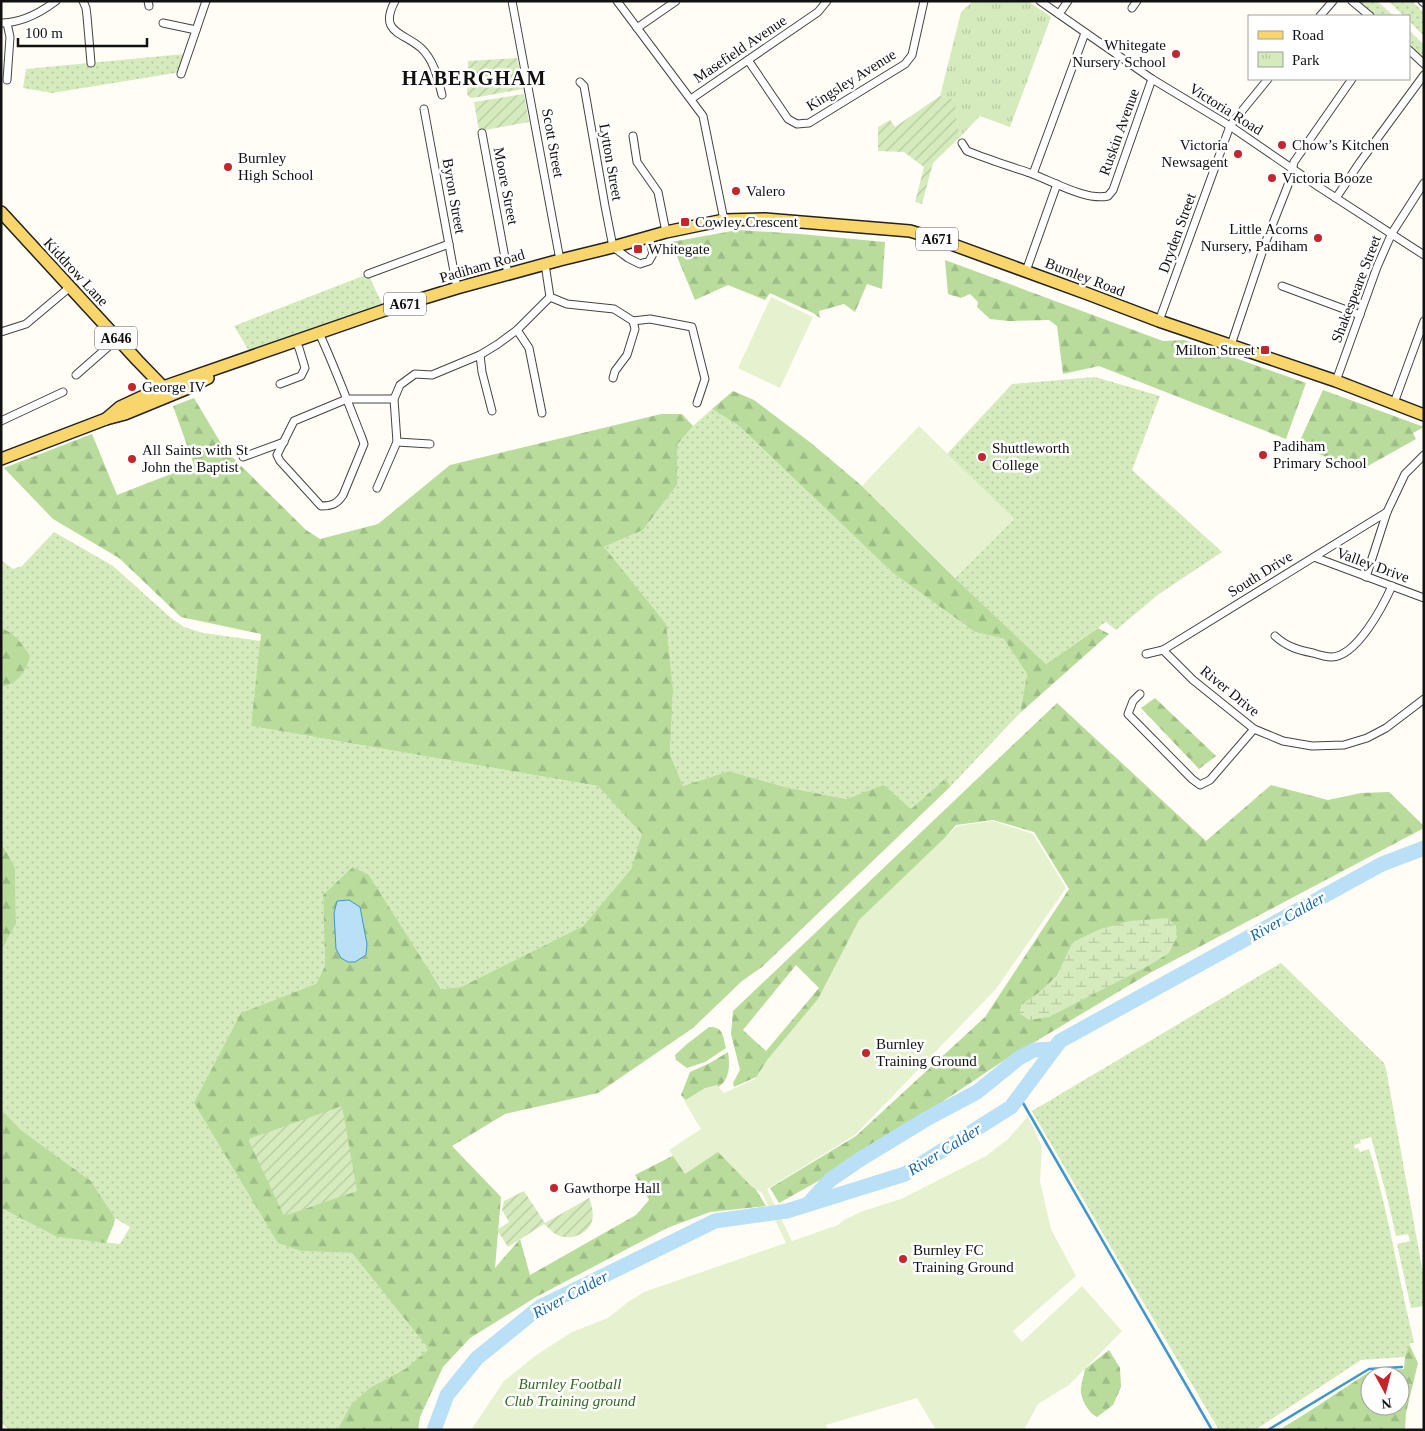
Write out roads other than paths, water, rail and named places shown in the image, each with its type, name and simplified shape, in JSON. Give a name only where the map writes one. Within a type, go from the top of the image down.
[{"type":"main road","name":"Kiddrow Lane","points":[[1,212],[167,391]]},
{"type":"main road","name":"Burnley Road","points":[[724,220],[765,219],[910,231],[1026,271],[1159,322],[1336,381],[1424,415]]},
{"type":"main road","name":"Padiham Road","points":[[1,459],[106,419],[120,407],[167,391],[252,356],[319,333],[457,288],[666,232],[724,220]]},
{"type":"street","points":[[7,80],[10,37],[4,23],[28,18],[56,1]]},
{"type":"street","points":[[83,1],[88,16],[91,63]]},
{"type":"street","points":[[181,74],[206,1]]},
{"type":"street","points":[[395,1],[389,16],[391,27],[422,48],[437,76],[442,95]]},
{"type":"street","name":"Scott Street","points":[[512,1],[560,260]]},
{"type":"street","points":[[617,1],[703,116],[724,220]]},
{"type":"street","points":[[637,28],[676,1]]},
{"type":"street","name":"Masefield Avenue","points":[[691,99],[818,12],[827,1]]},
{"type":"street","name":"Kingsley Avenue","points":[[748,60],[788,118],[797,124],[809,123],[905,64],[912,55],[924,1]]},
{"type":"street","name":"Victoria Road","points":[[1040,1],[1152,79],[1230,126],[1424,255]]},
{"type":"street","points":[[1059,14],[1068,1]]},
{"type":"street","points":[[1132,8],[1137,1]]},
{"type":"street","points":[[1321,15],[1333,1]]},
{"type":"street","points":[[1352,1],[1369,15]]},
{"type":"street","points":[[163,23],[196,30]]},
{"type":"street","points":[[1033,174],[1085,33]]},
{"type":"street","points":[[1410,51],[1424,64]]},
{"type":"street","points":[[1336,198],[1360,162],[1424,76]]},
{"type":"street","name":"Ruskin Avenue","points":[[1056,184],[1092,196],[1101,198],[1108,196],[1113,190],[1152,79]]},
{"type":"street","name":"Dryden Street","points":[[1159,322],[1230,126],[1267,80]]},
{"type":"street","points":[[1231,345],[1266,241],[1290,180],[1294,162],[1351,80]]},
{"type":"street","name":"Lytton Street","points":[[580,82],[584,86],[613,247]]},
{"type":"street","name":"Byron Street","points":[[424,109],[457,288]]},
{"type":"street","name":"Moore Street","points":[[482,133],[508,274]]},
{"type":"street","points":[[633,136],[636,162],[658,192],[666,232]]},
{"type":"street","points":[[962,144],[967,150],[975,154],[1056,184],[1026,271]]},
{"type":"street","name":"Shakespeare Street","points":[[1336,381],[1377,267],[1392,234],[1424,183]]},
{"type":"street","points":[[613,247],[640,264],[648,261],[653,254],[649,237]]},
{"type":"street","points":[[368,274],[449,244]]},
{"type":"street","points":[[545,264],[550,297]]},
{"type":"street","points":[[1282,286],[1360,315]]},
{"type":"street","points":[[1,332],[26,324],[70,287]]},
{"type":"street","points":[[550,297],[568,304],[614,309],[633,321],[650,320],[692,327],[705,379],[696,403]]},
{"type":"street","points":[[377,488],[397,442],[394,398],[400,385],[416,374],[432,375],[480,355],[517,330],[550,297]]},
{"type":"street","points":[[613,378],[615,371],[627,355],[634,330],[633,321]]},
{"type":"street","points":[[1394,403],[1424,321]]},
{"type":"street","points":[[517,330],[529,348],[542,413]]},
{"type":"street","points":[[319,333],[347,399],[364,444],[338,503],[321,506],[280,461],[277,455],[294,421],[347,399],[394,398]]},
{"type":"street","points":[[76,375],[117,339]]},
{"type":"street","points":[[280,384],[301,376],[305,368],[295,341]]},
{"type":"street","points":[[480,355],[482,372],[492,411]]},
{"type":"street","points":[[1,421],[63,392]]},
{"type":"street","points":[[243,457],[284,442]]},
{"type":"street","points":[[397,442],[430,444]]},
{"type":"street","points":[[1366,577],[1387,512],[1405,474],[1424,456]]},
{"type":"street","name":"South Drive","points":[[1146,654],[1163,650],[1387,512]]},
{"type":"street","name":"Valley Drive","points":[[1314,557],[1424,598]]},
{"type":"street","points":[[1276,636],[1284,645],[1301,651],[1333,657],[1346,652],[1364,635],[1380,612],[1392,586]]},
{"type":"street","name":"River Drive","points":[[1163,650],[1193,680],[1254,728],[1283,741],[1312,746],[1344,745],[1366,738],[1386,728],[1424,699]]},
{"type":"street","points":[[1140,694],[1133,701],[1128,714],[1200,785],[1210,780],[1254,728]]},
{"type":"water","points":[[349,900],[360,907],[367,944],[366,955],[355,962],[348,962],[341,958],[336,949],[334,913],[337,901]]},
{"type":"waterway","name":"River Calder","points":[[434,1430],[447,1395],[477,1358],[540,1307],[715,1221],[787,1211],[905,1174],[1011,1107],[1060,1041],[1382,864],[1424,848]]},
{"type":"waterway","points":[[809,1203],[830,1180],[928,1118],[977,1092],[1019,1058],[1034,1050],[1054,1049]]},
{"type":"waterway","points":[[1019,1096],[1212,1430]]},
{"type":"waterway","points":[[1268,1430],[1360,1374]]},
{"type":"place","name":"Whitegate Nursery School","points":[[1176,54]]},
{"type":"place","name":"Chow’s Kitchen","points":[[1282,145]]},
{"type":"place","name":"Victoria Newsagent","points":[[1238,154]]},
{"type":"place","name":"Burnley High School","points":[[228,167]]},
{"type":"place","name":"Victoria Booze","points":[[1272,178]]},
{"type":"place","name":"Valero","points":[[736,191]]},
{"type":"place","name":"Cowley Crescent","points":[[685,222]]},
{"type":"place","name":"Little Acorns Nursery, Padiham","points":[[1318,238]]},
{"type":"place","name":"Whitegate","points":[[638,249]]},
{"type":"place","name":"Milton Street","points":[[1265,350]]},
{"type":"place","name":"George IV","points":[[132,387]]},
{"type":"place","name":"Padiham Primary School","points":[[1263,455]]},
{"type":"place","name":"Shuttleworth College","points":[[982,457]]},
{"type":"place","name":"All Saints with St John the Baptist","points":[[132,459]]},
{"type":"place","name":"Burnley Training Ground","points":[[866,1053]]},
{"type":"place","name":"Gawthorpe Hall","points":[[554,1188]]},
{"type":"place","name":"Burnley FC Training Ground","points":[[903,1259]]},
{"type":"district","name":"HABERGHAM","points":[[474,78]]},
{"type":"park label","name":"Burnley Football Club Training ground","points":[[570,1392]]}]
